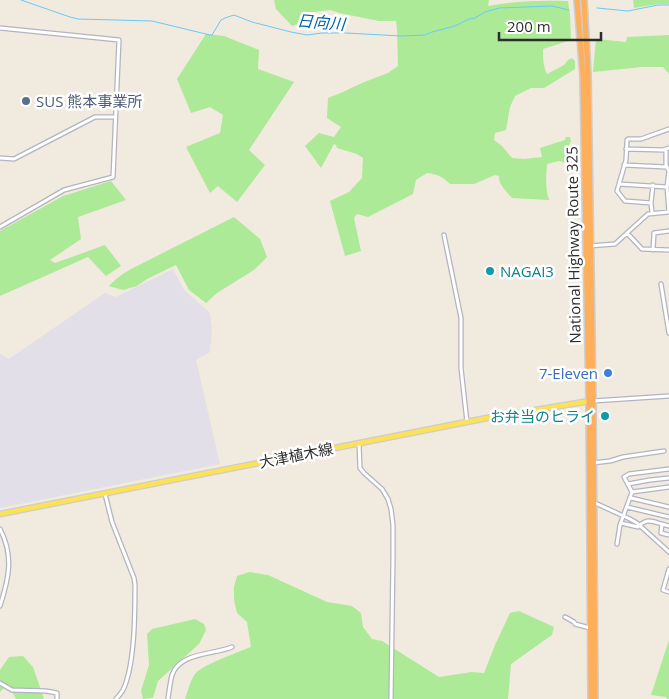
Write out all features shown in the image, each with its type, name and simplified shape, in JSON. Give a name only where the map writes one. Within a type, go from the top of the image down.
[{"type":"highway","name":"National Highway Route 325","points":[[577,0],[583,76],[588,246],[591,401],[591,699]]},
{"type":"highway","name":"National Highway Route 325","points":[[584,0],[588,75],[588,246]]},
{"type":"highway","name":"National Highway Route 325","points":[[591,502],[595,699]]},
{"type":"main road","name":"大津植木線","points":[[0,514],[523,411],[591,401]]},
{"type":"street","points":[[0,28],[119,40],[113,176],[64,190],[0,227]]},
{"type":"street","points":[[0,158],[14,159],[95,117],[115,117]]},
{"type":"street","points":[[651,203],[625,202],[617,191],[624,165],[627,139],[641,139],[669,129]]},
{"type":"street","points":[[588,246],[614,244],[645,216],[669,212],[667,187],[669,171],[666,167],[668,148],[662,150],[626,149]]},
{"type":"street","points":[[624,165],[666,167]]},
{"type":"street","points":[[619,184],[667,187]]},
{"type":"street","points":[[652,214],[653,185]]},
{"type":"street","points":[[653,250],[654,233],[669,231]]},
{"type":"street","points":[[627,233],[642,249],[669,250]]},
{"type":"street","points":[[444,235],[461,318],[461,368],[468,422]]},
{"type":"street","points":[[661,284],[669,333]]},
{"type":"street","points":[[591,401],[669,396]]},
{"type":"street","points":[[359,443],[360,468],[364,474],[382,488],[388,498],[391,509],[394,558],[391,699]]},
{"type":"street","points":[[591,463],[664,451]]},
{"type":"street","points":[[617,544],[623,516],[632,492],[624,477],[630,474],[669,469]]},
{"type":"street","points":[[628,484],[669,478]]},
{"type":"street","points":[[632,492],[669,487]]},
{"type":"street","points":[[105,493],[112,522],[134,578],[135,597],[132,650],[127,678],[122,691],[116,699]]},
{"type":"street","points":[[631,498],[669,506]]},
{"type":"street","points":[[591,502],[640,525],[669,552]]},
{"type":"street","points":[[627,507],[669,517]]},
{"type":"street","points":[[621,523],[638,527],[648,520],[669,526]]},
{"type":"street","points":[[662,524],[661,533],[669,535]]},
{"type":"street","points":[[0,529],[8,549],[9,563],[6,586],[0,606]]},
{"type":"street","points":[[669,569],[663,590],[669,592]]},
{"type":"street","points":[[565,616],[575,624],[591,628]]},
{"type":"street","points":[[168,699],[172,676],[175,669],[181,663],[200,655],[232,647]]},
{"type":"street","points":[[0,683],[12,690],[57,693],[57,699]]},
{"type":"shaded area","points":[[173,269],[184,290],[210,313],[212,330],[210,352],[196,360],[220,464],[0,508],[0,354],[9,359],[105,293],[116,297]]},
{"type":"green space","points":[[274,0],[489,0],[488,6],[528,1],[568,1],[571,40],[543,49],[544,62],[547,74],[564,65],[572,58],[575,61],[575,69],[544,88],[531,88],[515,96],[510,107],[506,130],[495,133],[494,140],[512,158],[524,159],[542,157],[540,148],[570,137],[569,155],[573,157],[574,163],[570,164],[559,161],[547,164],[546,186],[549,200],[512,198],[501,185],[499,176],[495,175],[474,184],[450,184],[440,176],[427,173],[416,180],[413,194],[368,217],[357,214],[354,218],[361,251],[345,256],[330,201],[349,192],[362,178],[363,158],[357,154],[337,148],[334,144],[321,168],[305,146],[319,133],[334,137],[341,127],[327,118],[328,98],[388,73],[398,66],[396,21],[379,21],[330,10],[305,13],[302,23],[292,26],[276,9]]},
{"type":"green space","points":[[633,0],[669,0],[669,4],[634,8]]},
{"type":"green space","points":[[206,34],[224,36],[259,50],[258,69],[294,82],[249,150],[265,165],[237,202],[218,186],[210,193],[186,147],[220,133],[223,115],[210,107],[191,113],[177,79]]},
{"type":"green space","points":[[669,35],[669,74],[663,67],[593,72],[596,39],[626,42],[627,37]]},
{"type":"green space","points":[[111,181],[126,200],[78,217],[81,239],[50,260],[55,263],[105,245],[121,266],[106,276],[88,257],[0,296],[0,231],[63,196]]},
{"type":"green space","points":[[234,217],[260,239],[267,257],[254,270],[217,293],[206,303],[189,290],[176,265],[137,286],[123,290],[109,286],[131,269]]},
{"type":"green space","points":[[250,572],[268,575],[327,602],[352,606],[361,613],[363,627],[372,639],[382,641],[439,677],[472,672],[484,673],[510,613],[519,611],[554,627],[552,635],[511,664],[508,699],[185,699],[192,680],[198,671],[251,647],[247,622],[237,613],[234,600],[234,587],[237,576]]},
{"type":"green space","points":[[195,619],[204,624],[206,630],[199,644],[158,681],[153,698],[143,699],[141,691],[149,665],[147,634],[152,629]]},
{"type":"green space","points":[[669,640],[669,699],[667,699],[666,697],[651,695]]},
{"type":"green space","points":[[23,656],[33,667],[44,699],[16,699],[8,684],[0,692],[0,670],[9,657]]},
{"type":"waterway","name":"日向川","points":[[21,0],[78,19],[152,21],[210,35],[212,35],[221,20],[234,15],[252,22],[307,35],[346,33],[401,36],[425,35],[455,26],[485,12],[499,8],[552,6],[569,10]]},
{"type":"waterway","name":"日向川","points":[[597,8],[628,11],[658,5],[669,5]]},
{"type":"place","name":"SUS 熊本事業所","points":[[26,101]]},
{"type":"place","name":"NAGAI3","points":[[490,271]]},
{"type":"place","name":"7-Eleven","points":[[608,373]]},
{"type":"place","name":"お弁当のヒライ","points":[[605,416]]}]
